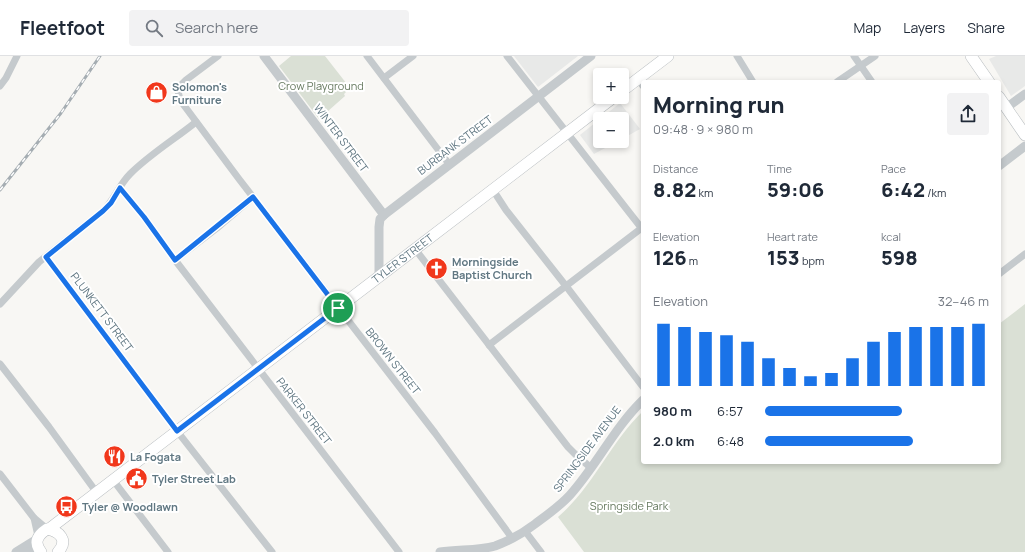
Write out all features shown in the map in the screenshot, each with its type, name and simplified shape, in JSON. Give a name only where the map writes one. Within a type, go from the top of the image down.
[{"type":"main road","points":[[642,80],[668,56]]},
{"type":"main road","points":[[971,56],[986,78]]},
{"type":"main road","points":[[975,56],[986,78]]},
{"type":"main road","points":[[629,88],[640,82]]},
{"type":"main road","points":[[1001,100],[1025,135]]},
{"type":"main road","name":"TYLER STREET","points":[[43,533],[605,104]]},
{"type":"main road","name":"TYLER STREET","points":[[62,546],[64,527],[76,509]]},
{"type":"main road","points":[[40,552],[37,547],[43,533],[56,531],[62,546]]},
{"type":"street","points":[[0,86],[6,78],[17,56]]},
{"type":"street","name":"BROWN STREET","points":[[218,56],[186,80],[179,89],[178,94],[180,100],[455,460],[512,538]]},
{"type":"street","name":"WINTER STREET","points":[[264,56],[384,215]]},
{"type":"street","points":[[367,56],[449,164]]},
{"type":"street","points":[[384,78],[413,56]]},
{"type":"street","points":[[507,56],[641,225]]},
{"type":"street","name":"BURBANK STREET","points":[[384,215],[591,56]]},
{"type":"street","points":[[736,56],[752,80]]},
{"type":"street","points":[[854,56],[871,80]]},
{"type":"street","points":[[840,80],[876,56]]},
{"type":"street","points":[[1006,108],[1025,94]]},
{"type":"street","points":[[0,304],[30,271],[103,211],[111,203],[120,188],[135,170],[196,122]]},
{"type":"street","points":[[1001,164],[1025,146]]},
{"type":"street","name":"PARKER STREET","points":[[120,188],[144,217],[175,260],[399,552]]},
{"type":"street","points":[[493,190],[506,210],[641,384]]},
{"type":"street","points":[[175,260],[253,197]]},
{"type":"street","points":[[379,277],[379,227],[380,220],[384,215]]},
{"type":"street","points":[[489,345],[641,230]]},
{"type":"street","points":[[415,249],[568,447],[590,467]]},
{"type":"street","points":[[1001,272],[1025,254]]},
{"type":"street","name":"PLUNKETT STREET","points":[[46,257],[177,431],[272,552]]},
{"type":"street","points":[[0,364],[49,427],[97,493]]},
{"type":"street","name":"SPRINGSIDE AVENUE","points":[[440,552],[478,550],[495,545],[526,531],[570,496],[620,425],[641,402]]},
{"type":"street","points":[[0,474],[34,518],[43,533]]},
{"type":"street","points":[[113,480],[168,552]]},
{"type":"street","points":[[34,518],[43,533]]},
{"type":"street","points":[[526,531],[541,552]]},
{"type":"street","name":"TYLER STREET","points":[[16,552],[43,533]]},
{"type":"street","points":[[24,552],[40,552]]},
{"type":"shaded area","points":[[514,56],[578,56],[538,87]]},
{"type":"shaded area","points":[[996,56],[1025,56],[1025,86],[1011,96],[989,59]]},
{"type":"shaded area","points":[[621,104],[627,112],[609,112]]},
{"type":"shaded area","points":[[629,115],[640,129],[629,135]]},
{"type":"shaded area","points":[[593,125],[593,148],[605,148],[594,154],[580,135]]},
{"type":"green space","name":"Crow Playground","points":[[291,56],[325,56],[350,88],[344,94],[345,96],[319,119],[279,66]]},
{"type":"green space","name":"Springside Park","points":[[1025,304],[1025,552],[584,552],[558,517],[592,479],[621,437],[641,413],[641,464],[1001,464],[1001,322]]},
{"type":"railway","points":[[0,190],[61,113],[100,56]]},
{"type":"place","name":"Solomon's Furniture","points":[[156,93]]},
{"type":"place","name":"Morningside Baptist Church","points":[[437,268]]},
{"type":"place","name":"La Fogata","points":[[114,457]]},
{"type":"place","name":"Tyler Street Lab","points":[[136,479]]},
{"type":"place","name":"Tyler @ Woodlawn","points":[[66,507]]},
{"type":"route","points":[[120,188],[144,217],[175,260],[217,228],[253,197],[338,308],[177,431],[46,257],[96,218],[111,203],[120,188]]}]
